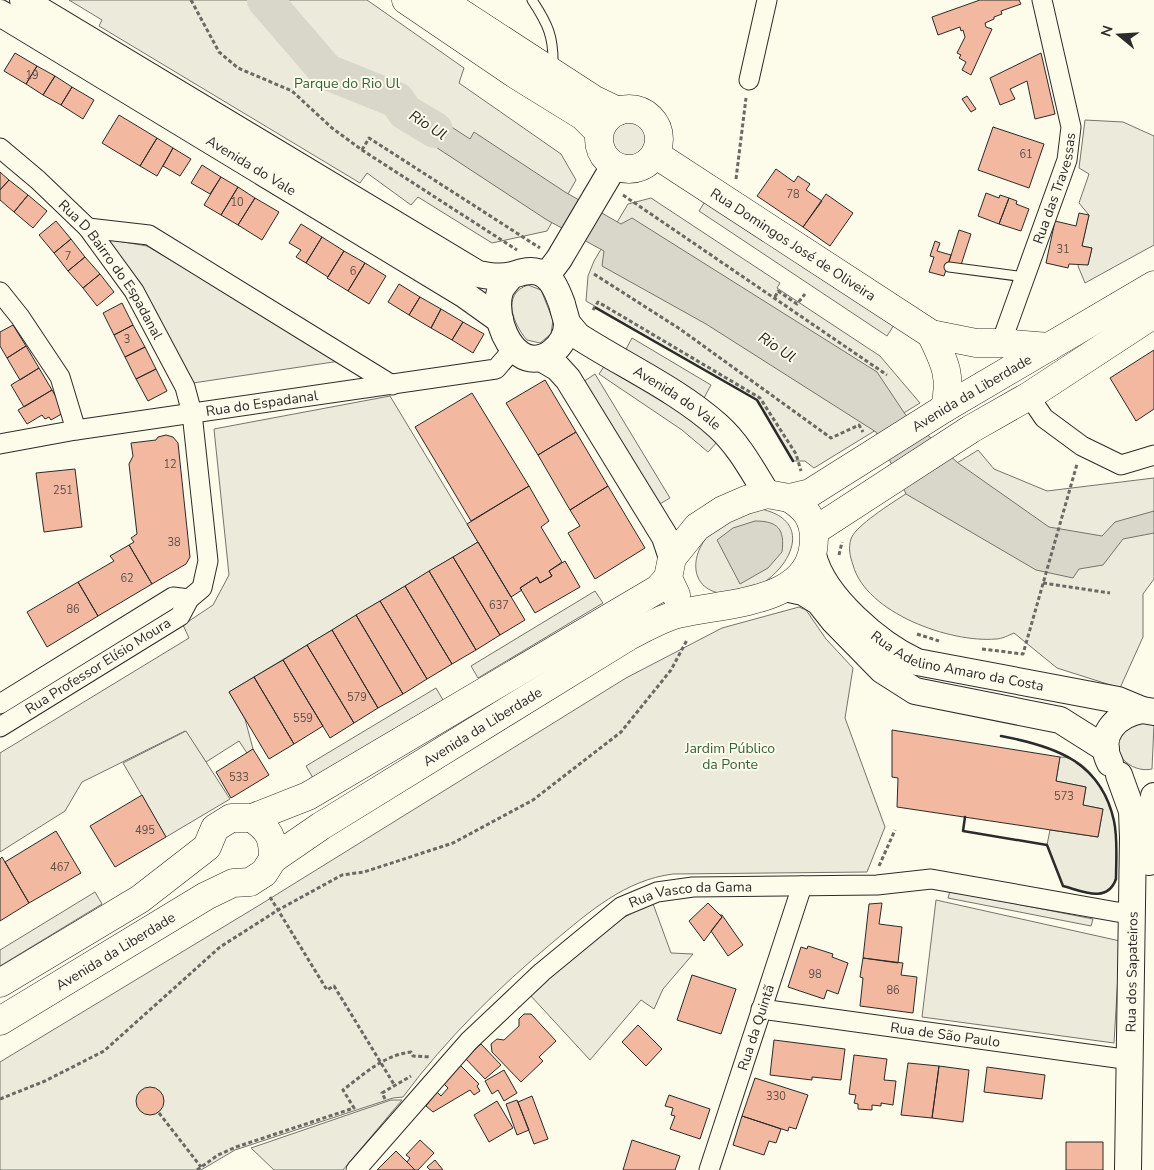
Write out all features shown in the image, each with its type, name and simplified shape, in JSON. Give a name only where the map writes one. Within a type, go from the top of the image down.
[{"type":"main road","name":"Avenida do Vale","points":[[23,0],[478,274],[493,277],[518,265],[547,275],[554,285],[567,323],[578,336],[686,402],[717,425],[778,496]]},
{"type":"main road","points":[[406,0],[515,74],[583,116],[599,132]]},
{"type":"main road","points":[[441,0],[593,99],[618,111]]},
{"type":"main road","name":"Avenida do Vale","points":[[0,13],[465,295],[500,320]]},
{"type":"main road","points":[[628,109],[639,110],[648,116],[659,134],[659,144],[649,162],[632,170],[614,166],[601,152],[599,132],[610,115],[618,111],[628,109]]},
{"type":"main road","name":"Rua Domingos José de Oliveira","points":[[655,154],[931,334],[976,343],[1050,347]]},
{"type":"main road","points":[[547,275],[566,245],[610,193],[614,166]]},
{"type":"main road","points":[[518,265],[500,290],[498,304],[500,320],[508,341],[520,354],[529,358],[541,358],[555,351],[563,339],[567,323]]},
{"type":"main road","name":"Avenida da Liberdade","points":[[0,983],[140,899],[207,847],[215,828],[223,823],[232,818],[252,818],[308,796],[473,696],[658,590],[697,527],[723,510],[746,500],[810,493],[856,466],[945,408],[1154,284]]},
{"type":"main road","name":"Avenida da Liberdade","points":[[0,1021],[206,896],[233,883],[250,882],[264,873],[273,859],[321,826],[630,636],[676,614],[732,606],[785,588],[797,581],[807,569],[813,543],[872,493],[971,430],[1029,396],[1154,314]]},
{"type":"main road","points":[[931,334],[945,362],[950,387],[945,408]]},
{"type":"main road","points":[[541,358],[558,368],[568,379],[665,537],[670,568],[678,598],[698,610]]},
{"type":"main road","points":[[778,496],[802,506],[810,515],[813,543]]},
{"type":"main road","name":"Rua Adelino Amaro da Costa","points":[[813,543],[816,568],[847,610],[899,654],[917,662],[1118,700],[1150,711]]},
{"type":"main road","name":"Rua Adelino Amaro da Costa","points":[[785,588],[803,592],[819,602],[882,670],[915,691],[1060,720],[1106,749],[1107,737],[1120,717],[1150,711]]},
{"type":"main road","points":[[1106,749],[1108,759],[1119,775],[1138,783],[1154,781]]},
{"type":"main road","name":"Rua dos Sapateiros","points":[[1119,775],[1132,811],[1131,1060],[1128,1170]]},
{"type":"main road","name":"Rua dos Sapateiros","points":[[1145,1170],[1149,859],[1154,796]]},
{"type":"main road","points":[[252,818],[265,827],[273,842],[273,859]]},
{"type":"main road","points":[[207,847],[209,863],[219,876],[233,883]]},
{"type":"street","points":[[749,80],[768,0]]},
{"type":"street","name":"Rua das Travessas","points":[[1001,343],[1067,160],[1071,127],[1042,0]]},
{"type":"street","name":"Rua D Bairro do Espadanal","points":[[0,148],[38,180],[88,228],[134,291],[185,387],[192,413]]},
{"type":"street","points":[[88,228],[149,235],[392,384]]},
{"type":"street","points":[[0,292],[20,317],[60,378],[76,430]]},
{"type":"street","name":"Rua do Espadanal","points":[[0,444],[76,430],[496,369],[514,348]]},
{"type":"street","points":[[1029,396],[1044,418],[1082,446],[1121,465],[1154,455]]},
{"type":"street","name":"Rua Professor Elísio Moura","points":[[0,728],[180,616],[189,599],[202,588],[208,561],[192,413]]},
{"type":"street","name":"Rua Professor Elísio Moura","points":[[0,704],[173,598],[189,599]]},
{"type":"street","name":"Rua Vasco da Gama","points":[[356,1170],[469,1040],[549,966],[620,907],[657,892],[693,887],[877,886],[931,879],[1117,912],[1132,913]]},
{"type":"street","name":"Rua da Quintã","points":[[709,1170],[802,886]]},
{"type":"street","name":"Rua de São Paulo","points":[[761,1010],[1131,1060]]},
{"type":"lane","points":[[532,0],[543,16],[554,44],[553,73]]},
{"type":"lane","points":[[949,267],[1025,277]]},
{"type":"path","points":[[191,0],[219,52],[238,68],[292,90],[332,128],[518,265]]},
{"type":"path","points":[[735,182],[749,80]]},
{"type":"path","points":[[362,150],[369,138],[540,248]]},
{"type":"path","points":[[610,193],[775,297],[887,375]]},
{"type":"path","points":[[594,274],[680,329],[831,438],[859,425],[864,432]]},
{"type":"path","points":[[775,297],[778,291],[797,304],[805,294]]},
{"type":"path","points":[[593,310],[598,302],[760,398],[796,454],[802,474]]},
{"type":"path","points":[[974,648],[1024,654],[1082,446]]},
{"type":"path","points":[[840,560],[839,553],[843,539]]},
{"type":"path","points":[[1043,583],[1110,593]]},
{"type":"path","points":[[915,634],[947,643]]},
{"type":"path","points":[[0,1099],[45,1081],[104,1051],[220,947],[278,910],[342,875],[364,872],[453,843],[533,800],[621,732],[671,670],[687,640]]},
{"type":"path","points":[[877,873],[895,830]]},
{"type":"path","points":[[269,894],[328,990],[334,986],[395,1086]]},
{"type":"path","points":[[197,1170],[236,1147],[354,1108],[343,1090],[381,1062],[400,1053],[411,1052],[413,1056],[439,1058]]},
{"type":"path","points":[[385,1099],[382,1093],[407,1078]]},
{"type":"path","points":[[158,1113],[201,1167]]},
{"type":"green space","name":"Parque do Rio Ul","points":[[69,0],[367,0],[464,68],[459,83],[561,154],[576,180],[547,231],[492,243],[418,197],[411,205],[367,173],[360,183],[99,26],[102,20]]},
{"type":"green space","points":[[631,120],[644,126],[650,139],[644,152],[631,158],[618,152],[612,139],[618,126]]},
{"type":"green space","points":[[1085,120],[1123,122],[1154,136],[1154,245],[1085,283],[1078,266],[1079,263],[1088,265],[1092,248],[1082,246],[1089,215],[1079,203],[1089,174],[1079,168]]},
{"type":"green space","points":[[651,198],[780,283],[777,288],[880,356],[920,403],[814,468],[805,461],[793,461],[757,400],[586,301],[588,276],[594,261],[628,204]]},
{"type":"green space","points":[[106,239],[147,246],[340,361],[193,383]]},
{"type":"green space","points":[[528,285],[541,290],[553,320],[551,334],[540,343],[527,340],[517,326],[512,310],[514,295]]},
{"type":"green space","points":[[390,396],[478,542],[229,692],[245,719],[253,749],[247,753],[239,741],[206,762],[185,731],[82,782],[65,811],[0,852],[0,753],[189,638],[183,625],[213,605],[229,575],[214,429]]},
{"type":"green space","points":[[978,450],[994,469],[1047,491],[1154,478],[1154,579],[1143,594],[1143,637],[1120,688],[1057,668],[1014,633],[998,639],[977,639],[934,630],[912,621],[892,611],[874,597],[861,582],[850,555],[850,542],[857,530],[870,518],[908,492]]},
{"type":"green space","points":[[761,509],[781,517],[791,529],[792,543],[787,558],[776,572],[761,584],[744,592],[727,594],[704,586],[698,578],[696,569],[700,548],[706,538],[726,522]]},
{"type":"green space","name":"Jardim Público da Ponte","points":[[799,607],[806,610],[826,639],[853,668],[845,718],[885,827],[867,872],[673,874],[656,877],[623,890],[594,909],[512,977],[455,1035],[403,1097],[393,1098],[235,1150],[201,1170],[0,1170],[0,1062],[258,906],[626,678],[722,628]]},
{"type":"green space","points":[[1136,722],[1154,724],[1152,769],[1136,768],[1123,759],[1119,753],[1117,746],[1123,731]]},
{"type":"green space","points":[[1060,757],[1070,758],[1088,770],[1102,789],[1111,810],[1116,831],[1116,874],[1111,888],[1103,893],[1086,893],[1063,886],[1047,845],[1050,830],[1098,837],[1103,809],[1083,805],[1086,787],[1056,781]]},
{"type":"green space","points":[[936,900],[1120,941],[1114,1043],[922,1017]]},
{"type":"green space","points":[[652,901],[671,953],[693,954],[663,989],[654,1009],[641,1000],[590,1060],[530,995],[613,924]]},
{"type":"green space","points":[[391,1100],[402,1100],[343,1170],[274,1170],[251,1148]]},
{"type":"shaded area","points":[[706,200],[894,325],[887,336],[699,211]]},
{"type":"shaded area","points":[[632,338],[711,385],[704,398],[625,351]]},
{"type":"shaded area","points":[[607,362],[691,418],[718,441],[708,452],[682,430],[599,374]]},
{"type":"shaded area","points":[[595,374],[670,498],[658,505],[583,382]]},
{"type":"shaded area","points":[[595,591],[603,603],[478,678],[471,666]]},
{"type":"shaded area","points":[[436,688],[443,700],[313,778],[306,766]]},
{"type":"shaded area","points":[[186,731],[230,799],[166,837],[123,763]]},
{"type":"shaded area","points":[[950,891],[1093,919],[1091,926],[948,898]]},
{"type":"shaded area","points":[[95,892],[102,904],[0,966],[0,950]]},
{"type":"water","points":[[401,94],[470,139],[474,132],[565,192],[621,224],[632,218],[877,372],[905,414],[958,463],[1049,527],[1102,536],[1115,522],[1154,511],[1154,533],[1123,539],[1103,565],[1079,569],[1073,578],[1036,570],[906,494],[876,432],[706,324],[602,266],[604,251],[547,220],[387,115]]},
{"type":"water","points":[[755,521],[763,521],[778,528],[782,537],[782,552],[768,568],[740,584],[717,540],[733,528]]},
{"type":"building","points":[[980,0],[1019,0],[1021,4],[1001,11],[1002,14],[985,23],[986,27],[992,29],[971,75],[962,70],[966,62],[959,58],[961,55],[957,53],[965,37],[963,30],[961,31],[960,27],[938,35],[932,17]]},
{"type":"building","points":[[15,53],[37,66],[26,84],[4,71]]},
{"type":"building","points":[[1041,53],[1055,114],[1035,119],[1027,81],[1010,89],[1015,99],[1000,105],[990,78]]},
{"type":"building","points":[[37,66],[55,76],[43,95],[26,84]]},
{"type":"building","points":[[55,76],[72,87],[61,105],[43,95]]},
{"type":"building","points":[[72,87],[94,100],[83,119],[61,105]]},
{"type":"building","points":[[967,96],[976,109],[971,112],[962,99]]},
{"type":"building","points":[[119,115],[157,138],[140,166],[102,143]]},
{"type":"building","points":[[993,127],[1044,144],[1029,188],[978,170]]},
{"type":"building","points":[[157,138],[173,148],[157,176],[140,166]]},
{"type":"building","points":[[173,148],[191,159],[180,176],[163,166]]},
{"type":"building","points":[[202,165],[221,177],[210,194],[191,183]]},
{"type":"building","points":[[776,169],[794,182],[798,176],[810,184],[806,190],[822,201],[803,227],[757,196]]},
{"type":"building","points":[[0,172],[9,180],[0,190]]},
{"type":"building","points":[[221,177],[238,187],[221,215],[204,205]]},
{"type":"building","points":[[9,180],[28,195],[14,212],[0,200],[0,190]]},
{"type":"building","points":[[238,187],[255,198],[238,225],[221,215]]},
{"type":"building","points":[[986,193],[999,198],[1000,195],[1009,198],[999,224],[978,216]]},
{"type":"building","points":[[826,194],[853,213],[830,246],[803,227]]},
{"type":"building","points":[[28,195],[47,211],[33,228],[14,212]]},
{"type":"building","points":[[255,198],[279,212],[262,240],[238,225]]},
{"type":"building","points":[[1009,198],[1017,201],[1016,204],[1029,209],[1021,231],[999,224]]},
{"type":"building","points":[[1079,213],[1089,215],[1082,246],[1092,248],[1088,265],[1069,264],[1068,268],[1046,263],[1055,221],[1076,226]]},
{"type":"building","points":[[56,221],[71,239],[54,253],[39,235]]},
{"type":"building","points":[[301,224],[322,237],[306,263],[296,257],[301,250],[289,243]]},
{"type":"building","points":[[959,230],[971,234],[961,265],[948,265]]},
{"type":"building","points":[[322,237],[344,251],[328,277],[306,263]]},
{"type":"building","points":[[71,239],[85,257],[68,271],[54,253]]},
{"type":"building","points":[[935,241],[940,243],[937,251],[951,255],[944,276],[929,272],[934,257],[930,256]]},
{"type":"building","points":[[344,251],[365,263],[348,291],[327,278]]},
{"type":"building","points":[[85,257],[100,274],[83,288],[68,271]]},
{"type":"building","points":[[365,263],[386,276],[369,304],[348,291]]},
{"type":"building","points":[[100,274],[114,292],[97,306],[83,288]]},
{"type":"building","points":[[399,284],[420,297],[409,315],[388,302]]},
{"type":"building","points":[[420,297],[441,309],[431,328],[409,315]]},
{"type":"building","points":[[122,303],[133,325],[114,335],[103,313]]},
{"type":"building","points":[[441,309],[463,322],[452,340],[431,328]]},
{"type":"building","points":[[463,322],[484,334],[473,353],[452,340]]},
{"type":"building","points":[[13,325],[26,346],[7,358],[0,346],[0,332]]},
{"type":"building","points":[[133,325],[145,347],[125,357],[114,335]]},
{"type":"building","points":[[26,346],[39,368],[20,380],[7,358]]},
{"type":"building","points":[[145,347],[156,369],[136,379],[125,357]]},
{"type":"building","points":[[1154,350],[1154,409],[1136,421],[1110,378]]},
{"type":"building","points":[[39,368],[52,390],[24,407],[11,385]]},
{"type":"building","points":[[156,369],[167,391],[148,401],[136,379]]},
{"type":"building","points":[[545,380],[576,432],[538,455],[506,403]]},
{"type":"building","points":[[52,390],[65,412],[51,420],[49,417],[45,419],[42,415],[27,424],[18,410]]},
{"type":"building","points":[[472,393],[529,486],[471,521],[415,427]]},
{"type":"building","points":[[576,432],[608,486],[570,510],[538,455]]},
{"type":"building","points":[[166,435],[173,437],[178,443],[190,557],[186,564],[152,584],[129,545],[134,542],[131,538],[137,534],[129,464],[133,456],[131,443],[156,440],[158,437]]},
{"type":"building","points":[[75,469],[82,527],[44,532],[36,473]]},
{"type":"building","points":[[529,486],[549,521],[541,527],[562,562],[549,571],[552,576],[540,583],[537,577],[520,588],[522,590],[511,597],[467,524]]},
{"type":"building","points":[[608,486],[645,548],[595,579],[568,533],[580,526],[570,510]]},
{"type":"building","points":[[478,542],[525,620],[500,635],[453,557]]},
{"type":"building","points":[[129,545],[152,584],[98,616],[78,582],[114,561],[110,556]]},
{"type":"building","points":[[453,557],[500,635],[476,650],[429,571]]},
{"type":"building","points":[[565,561],[580,587],[535,613],[520,588],[537,577],[540,583],[552,576],[549,571]]},
{"type":"building","points":[[429,571],[476,650],[452,664],[405,586]]},
{"type":"building","points":[[78,582],[98,616],[47,647],[27,612]]},
{"type":"building","points":[[405,586],[452,664],[427,679],[380,601]]},
{"type":"building","points":[[380,601],[427,679],[403,694],[356,615]]},
{"type":"building","points":[[356,615],[403,694],[378,708],[332,630]]},
{"type":"building","points":[[332,630],[378,708],[354,723],[307,645]]},
{"type":"building","points":[[307,645],[354,723],[330,738],[283,660]]},
{"type":"building","points":[[283,660],[323,726],[294,744],[254,677]]},
{"type":"building","points":[[254,677],[294,744],[269,759],[229,692]]},
{"type":"building","points":[[892,730],[1060,757],[1056,781],[1086,787],[1083,805],[1103,809],[1098,837],[897,807],[898,778],[892,777]]},
{"type":"building","points":[[253,749],[269,775],[231,798],[216,772]]},
{"type":"building","points":[[142,795],[166,837],[115,867],[90,826]]},
{"type":"building","points":[[56,831],[81,873],[29,903],[5,862]]},
{"type":"building","points":[[2,857],[29,903],[0,921],[0,859]]},
{"type":"building","points":[[708,903],[722,917],[704,941],[689,921]]},
{"type":"building","points":[[882,903],[879,924],[902,927],[898,963],[863,958],[869,904]]},
{"type":"building","points":[[720,915],[722,915],[743,945],[728,956],[711,931],[722,917]]},
{"type":"building","points":[[808,946],[833,954],[832,957],[848,963],[838,994],[827,990],[824,999],[788,987],[801,947],[807,949]]},
{"type":"building","points":[[863,958],[903,963],[901,975],[917,977],[913,1013],[860,1006],[863,978],[860,977]]},
{"type":"building","points":[[692,975],[736,989],[721,1034],[677,1020]]},
{"type":"building","points":[[524,1014],[531,1014],[556,1041],[539,1057],[543,1061],[521,1082],[492,1052],[491,1044],[497,1039],[504,1040],[519,1026],[519,1019]]},
{"type":"building","points":[[638,1025],[662,1049],[646,1066],[622,1042]]},
{"type":"building","points":[[774,1040],[845,1049],[841,1080],[812,1077],[812,1080],[770,1075]]},
{"type":"building","points":[[481,1044],[501,1065],[485,1079],[465,1058]]},
{"type":"building","points":[[854,1055],[887,1059],[884,1080],[896,1081],[893,1105],[881,1103],[881,1106],[872,1105],[872,1110],[858,1109],[858,1104],[854,1103],[856,1095],[849,1094]]},
{"type":"building","points":[[908,1063],[939,1066],[932,1118],[901,1115]]},
{"type":"building","points":[[460,1065],[479,1084],[477,1086],[480,1091],[474,1095],[470,1090],[433,1112],[426,1106],[437,1092],[441,1096],[448,1088],[444,1084]]},
{"type":"building","points":[[939,1066],[969,1070],[963,1122],[932,1118]]},
{"type":"building","points":[[987,1067],[1045,1075],[1042,1099],[984,1092]]},
{"type":"building","points":[[504,1070],[517,1093],[504,1101],[498,1090],[492,1094],[485,1081]]},
{"type":"building","points":[[755,1078],[808,1095],[796,1129],[789,1127],[788,1131],[742,1116]]},
{"type":"building","points":[[150,1087],[160,1091],[164,1101],[160,1111],[150,1115],[140,1111],[136,1101],[140,1091]]},
{"type":"building","points":[[669,1095],[710,1109],[700,1139],[670,1129],[675,1116],[671,1115],[673,1108],[665,1106]]},
{"type":"building","points":[[532,1096],[548,1139],[534,1144],[518,1102]]},
{"type":"building","points":[[517,1100],[529,1130],[517,1135],[506,1104]]},
{"type":"building","points":[[497,1101],[513,1128],[489,1142],[474,1115]]},
{"type":"building","points":[[742,1116],[781,1129],[776,1143],[769,1141],[764,1155],[733,1145]]},
{"type":"building","points":[[420,1140],[434,1153],[418,1170],[415,1170],[407,1162],[410,1158],[406,1155]]},
{"type":"building","points":[[632,1140],[680,1156],[675,1170],[623,1170]]},
{"type":"building","points":[[1066,1142],[1103,1142],[1103,1170],[1066,1170]]},
{"type":"building","points":[[396,1151],[415,1170],[377,1170]]},
{"type":"building","points":[[435,1160],[443,1170],[430,1170],[427,1167]]},
{"type":"waterway","name":"Rio Ul","points":[[265,0],[327,72],[397,100],[405,112],[435,130]]},
{"type":"wall","points":[[596,308],[757,400],[793,461]]},
{"type":"wall","points":[[965,817],[963,831],[1047,845],[1063,886],[1086,893],[1100,894],[1112,887],[1116,879],[1114,821],[1108,801],[1087,770],[1057,751],[1001,736]]}]
